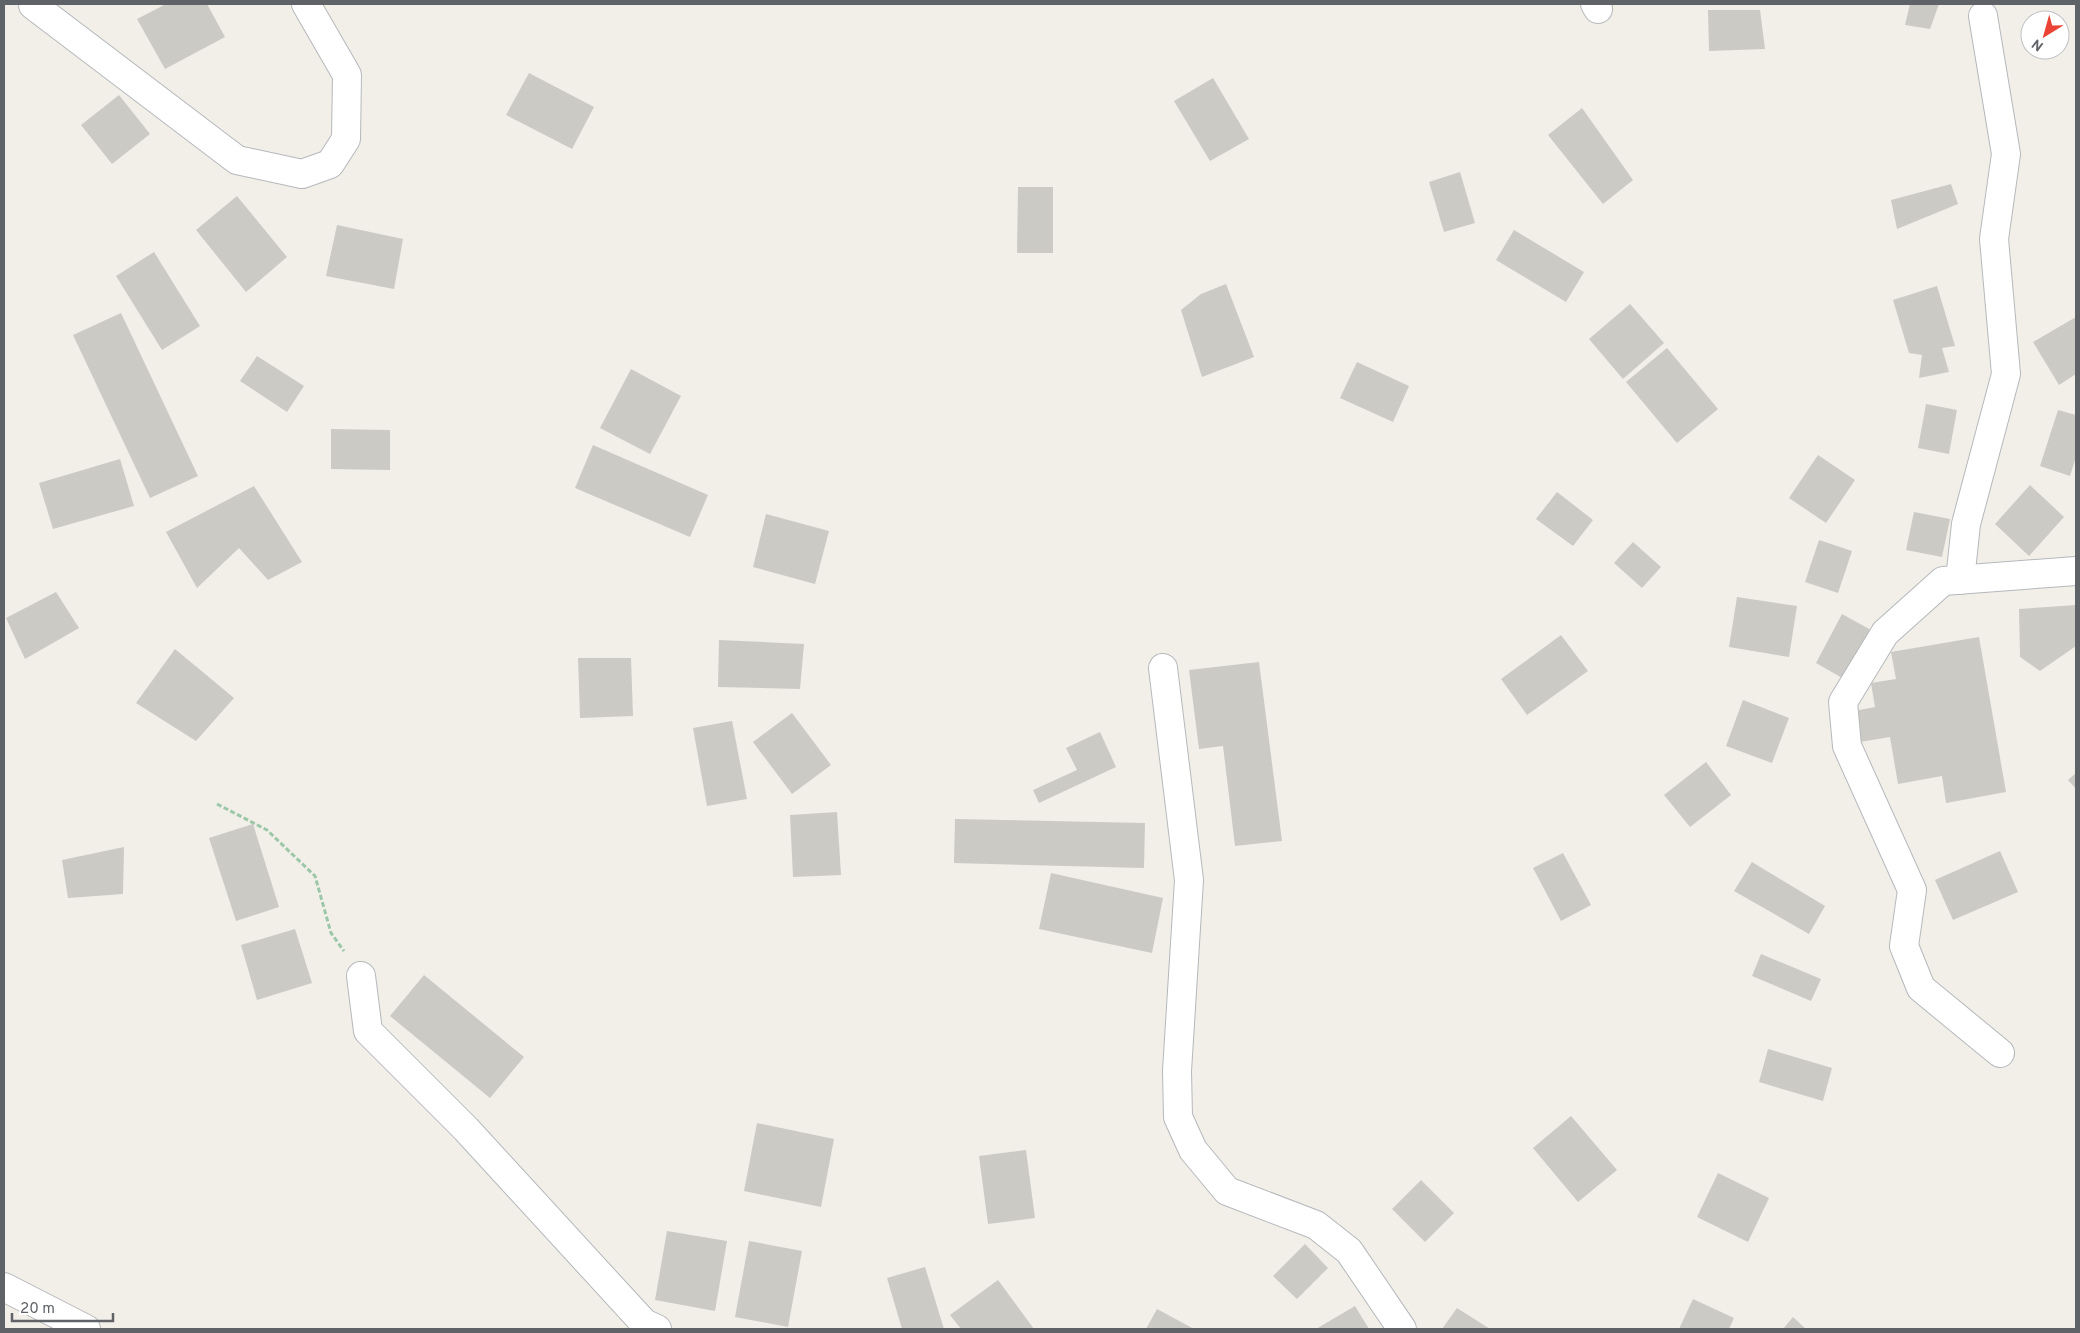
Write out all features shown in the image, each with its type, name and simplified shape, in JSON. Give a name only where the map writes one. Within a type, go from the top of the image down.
[{"type":"street","points":[[33,5],[238,160],[302,174],[330,164],[346,139],[347,75],[306,4]]},
{"type":"street","points":[[1960,580],[1966,524],[2006,374],[1994,239],[2006,154],[1983,16]]},
{"type":"street","points":[[2000,1053],[1921,988],[1904,946],[1912,890],[1847,746],[1843,702],[1885,633],[1942,581],[2076,571]]},
{"type":"street","points":[[1163,668],[1190,880],[1177,1071],[1178,1117],[1193,1150],[1227,1191],[1316,1225],[1349,1251],[1402,1329]]},
{"type":"street","points":[[361,976],[368,1032],[466,1129],[644,1323],[657,1329]]},
{"type":"street","points":[[4,1287],[86,1329]]},
{"type":"path","points":[[217,804],[267,830],[315,876],[331,933],[361,976]]},
{"type":"building","points":[[166,4],[207,4],[225,37],[165,69],[137,19]]},
{"type":"building","points":[[1910,4],[1939,4],[1930,29],[1905,25]]},
{"type":"building","points":[[1708,10],[1760,10],[1765,49],[1709,51]]},
{"type":"building","points":[[529,73],[594,107],[572,149],[506,115]]},
{"type":"building","points":[[1213,78],[1249,139],[1210,161],[1174,101]]},
{"type":"building","points":[[119,95],[150,134],[112,164],[81,125]]},
{"type":"building","points":[[1582,108],[1633,180],[1603,204],[1548,135]]},
{"type":"building","points":[[1460,172],[1475,223],[1444,232],[1429,182]]},
{"type":"building","points":[[1951,184],[1958,204],[1897,229],[1891,200]]},
{"type":"building","points":[[1018,187],[1053,187],[1053,253],[1017,253]]},
{"type":"building","points":[[237,196],[287,257],[246,292],[196,230]]},
{"type":"building","points":[[337,225],[403,239],[394,289],[326,276]]},
{"type":"building","points":[[1514,230],[1584,272],[1566,302],[1496,260]]},
{"type":"building","points":[[154,252],[200,326],[162,350],[116,276]]},
{"type":"building","points":[[1226,284],[1254,357],[1202,377],[1181,310],[1201,294]]},
{"type":"building","points":[[1937,286],[1955,346],[1942,348],[1949,372],[1919,378],[1922,355],[1909,353],[1893,300]]},
{"type":"building","points":[[1630,304],[1664,343],[1623,379],[1589,339]]},
{"type":"building","points":[[121,313],[198,476],[150,498],[73,335]]},
{"type":"building","points":[[2076,317],[2076,374],[2059,385],[2033,342]]},
{"type":"building","points":[[1667,348],[1718,409],[1677,443],[1626,382]]},
{"type":"building","points":[[257,356],[304,386],[287,412],[240,381]]},
{"type":"building","points":[[1357,362],[1409,386],[1393,422],[1340,398]]},
{"type":"building","points":[[631,369],[681,396],[650,454],[600,428]]},
{"type":"building","points":[[1926,404],[1957,410],[1949,454],[1918,448]]},
{"type":"building","points":[[2058,410],[2076,415],[2076,457],[2070,476],[2040,466]]},
{"type":"building","points":[[331,429],[390,430],[390,470],[331,469]]},
{"type":"building","points":[[593,445],[708,495],[690,537],[575,488]]},
{"type":"building","points":[[1818,455],[1855,480],[1826,523],[1789,498]]},
{"type":"building","points":[[120,459],[134,506],[53,529],[39,483]]},
{"type":"building","points":[[2030,485],[2064,517],[2029,556],[1995,524]]},
{"type":"building","points":[[254,486],[302,562],[268,580],[239,548],[197,588],[166,532]]},
{"type":"building","points":[[1557,492],[1593,520],[1573,546],[1536,519]]},
{"type":"building","points":[[1914,512],[1950,519],[1942,557],[1906,550]]},
{"type":"building","points":[[766,514],[829,531],[815,584],[753,567]]},
{"type":"building","points":[[1819,540],[1852,551],[1838,593],[1805,582]]},
{"type":"building","points":[[1633,542],[1661,567],[1642,588],[1614,563]]},
{"type":"building","points":[[56,592],[79,628],[25,659],[6,618]]},
{"type":"building","points":[[1737,597],[1797,606],[1789,657],[1729,647]]},
{"type":"building","points":[[2076,605],[2076,646],[2040,671],[2020,657],[2019,609]]},
{"type":"building","points":[[1842,614],[1871,630],[1844,679],[1816,663]]},
{"type":"building","points":[[1561,635],[1588,671],[1527,715],[1501,679]]},
{"type":"building","points":[[1979,637],[2006,792],[1946,803],[1942,776],[1898,784],[1890,737],[1860,742],[1854,711],[1875,707],[1871,683],[1896,679],[1891,652]]},
{"type":"building","points":[[719,640],[804,644],[800,689],[718,687]]},
{"type":"building","points":[[175,649],[234,698],[196,741],[136,703]]},
{"type":"building","points":[[578,658],[631,658],[633,716],[580,718]]},
{"type":"building","points":[[1259,662],[1282,841],[1235,846],[1223,746],[1199,749],[1189,670]]},
{"type":"building","points":[[1743,700],[1789,718],[1772,763],[1726,746]]},
{"type":"building","points":[[792,713],[831,765],[792,794],[753,742]]},
{"type":"building","points":[[732,721],[747,799],[707,806],[693,728]]},
{"type":"building","points":[[1100,732],[1116,767],[1039,803],[1033,790],[1077,770],[1066,748]]},
{"type":"building","points":[[1706,762],[1731,795],[1690,827],[1664,795]]},
{"type":"building","points":[[2076,773],[2076,789],[2068,780]]},
{"type":"building","points":[[837,812],[841,875],[793,877],[790,815]]},
{"type":"building","points":[[955,819],[1145,823],[1144,868],[954,863]]},
{"type":"building","points":[[253,824],[279,907],[236,921],[209,838]]},
{"type":"building","points":[[124,847],[123,894],[68,898],[62,860]]},
{"type":"building","points":[[2000,851],[2018,892],[1953,920],[1935,880]]},
{"type":"building","points":[[1563,853],[1591,905],[1561,921],[1533,868]]},
{"type":"building","points":[[1752,862],[1825,906],[1809,934],[1734,891]]},
{"type":"building","points":[[1051,873],[1163,898],[1152,953],[1039,929]]},
{"type":"building","points":[[295,929],[312,983],[257,1000],[241,945]]},
{"type":"building","points":[[1761,954],[1821,979],[1811,1001],[1752,976]]},
{"type":"building","points":[[424,975],[524,1057],[490,1098],[390,1016]]},
{"type":"building","points":[[1768,1049],[1832,1068],[1823,1101],[1759,1082]]},
{"type":"building","points":[[1571,1116],[1617,1170],[1578,1202],[1533,1148]]},
{"type":"building","points":[[757,1123],[834,1139],[821,1207],[744,1191]]},
{"type":"building","points":[[1026,1150],[1035,1218],[988,1224],[979,1156]]},
{"type":"building","points":[[1718,1173],[1769,1198],[1748,1242],[1697,1217]]},
{"type":"building","points":[[1421,1180],[1454,1213],[1425,1242],[1392,1209]]},
{"type":"building","points":[[667,1231],[727,1241],[715,1311],[655,1300]]},
{"type":"building","points":[[749,1241],[802,1251],[788,1327],[735,1317]]},
{"type":"building","points":[[1305,1244],[1328,1268],[1297,1299],[1273,1276]]},
{"type":"building","points":[[925,1267],[944,1329],[902,1329],[887,1278]]},
{"type":"building","points":[[998,1280],[1034,1329],[961,1329],[950,1315]]},
{"type":"building","points":[[1693,1299],[1734,1318],[1729,1329],[1679,1329]]},
{"type":"building","points":[[1355,1306],[1369,1329],[1316,1329]]},
{"type":"building","points":[[1457,1308],[1490,1329],[1442,1329]]},
{"type":"building","points":[[1157,1309],[1194,1329],[1146,1329]]},
{"type":"building","points":[[1793,1317],[1806,1329],[1783,1329]]}]
